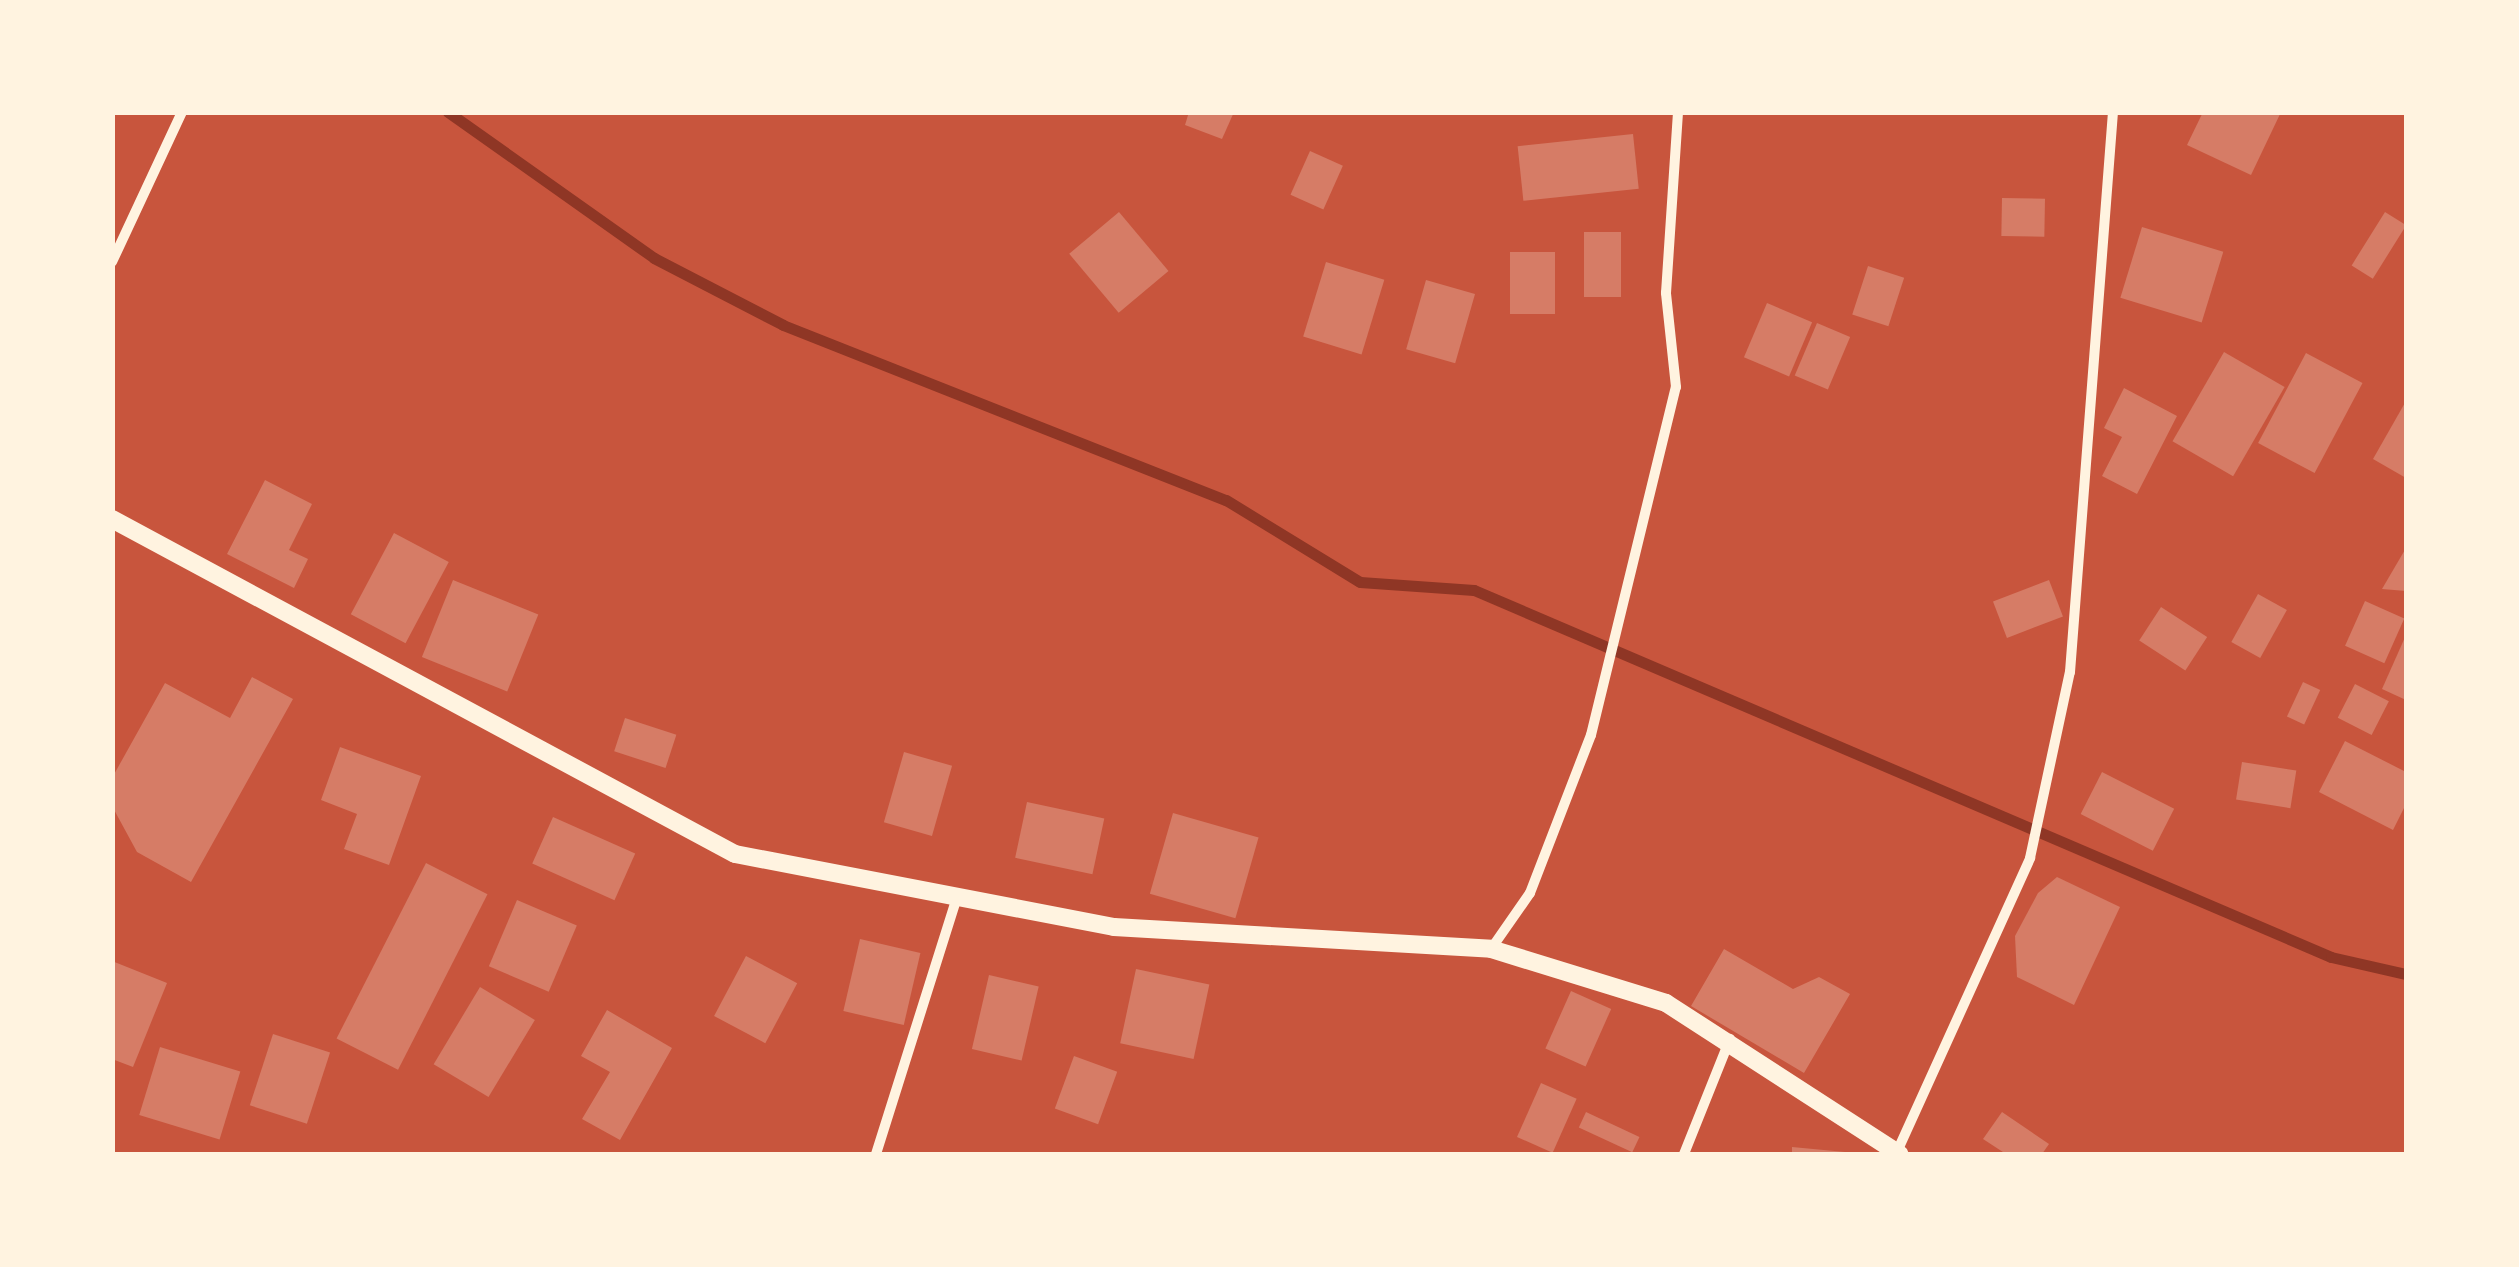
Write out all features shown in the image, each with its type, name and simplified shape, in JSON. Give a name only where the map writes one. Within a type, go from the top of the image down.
[{"type":"street","points":[[112,262],[182,112]]},
{"type":"street","points":[[1492,949],[1530,893],[1591,735],[1676,386],[1666,293],[1678,112]]},
{"type":"street","points":[[112,518],[735,854],[1114,927],[1492,949],[1666,1002],[1730,1039],[1897,1154],[2030,858],[2070,672],[2113,112]]},
{"type":"street","points":[[876,1154],[957,897]]},
{"type":"street","points":[[1684,1154],[1730,1039]]},
{"type":"building","points":[[1189,112],[1234,112],[1222,139],[1185,125]]},
{"type":"building","points":[[2203,112],[2281,112],[2251,175],[2187,145]]},
{"type":"building","points":[[1633,134],[1639,189],[1523,201],[1518,146]]},
{"type":"building","points":[[1310,151],[1343,166],[1323,209],[1290,195]]},
{"type":"building","points":[[2002,198],[2045,199],[2044,237],[2001,236]]},
{"type":"building","points":[[1119,212],[1168,271],[1119,313],[1069,254]]},
{"type":"building","points":[[2385,212],[2406,226],[2373,279],[2352,265]]},
{"type":"building","points":[[2142,227],[2223,252],[2202,323],[2120,298]]},
{"type":"building","points":[[1584,232],[1621,232],[1621,297],[1584,297]]},
{"type":"building","points":[[1510,252],[1555,252],[1555,314],[1510,314]]},
{"type":"building","points":[[1326,262],[1384,280],[1362,354],[1303,337]]},
{"type":"building","points":[[1868,266],[1904,278],[1888,326],[1852,315]]},
{"type":"building","points":[[1426,280],[1475,294],[1455,363],[1406,349]]},
{"type":"building","points":[[1767,303],[1812,322],[1789,376],[1744,357]]},
{"type":"building","points":[[1817,323],[1850,337],[1828,390],[1795,375]]},
{"type":"building","points":[[2224,352],[2285,387],[2233,476],[2172,441]]},
{"type":"building","points":[[2306,353],[2363,383],[2315,473],[2258,443]]},
{"type":"building","points":[[2124,388],[2177,416],[2137,494],[2102,476],[2122,437],[2104,428]]},
{"type":"building","points":[[2406,401],[2406,478],[2373,459]]},
{"type":"building","points":[[265,480],[312,504],[289,550],[308,559],[294,588],[227,554]]},
{"type":"building","points":[[394,533],[449,562],[406,643],[351,614]]},
{"type":"building","points":[[2406,548],[2406,591],[2382,589]]},
{"type":"building","points":[[453,580],[538,614],[507,691],[422,657]]},
{"type":"building","points":[[2049,580],[2063,616],[2007,638],[1993,602]]},
{"type":"building","points":[[2258,594],[2287,610],[2260,658],[2231,642]]},
{"type":"building","points":[[2365,601],[2404,618],[2384,663],[2345,646]]},
{"type":"building","points":[[2161,607],[2207,637],[2185,671],[2139,641]]},
{"type":"building","points":[[2406,635],[2406,700],[2382,689]]},
{"type":"building","points":[[252,677],[293,699],[191,882],[137,852],[112,806],[112,778],[165,683],[230,718]]},
{"type":"building","points":[[2303,682],[2320,690],[2304,724],[2287,716]]},
{"type":"building","points":[[2355,684],[2389,701],[2372,735],[2338,718]]},
{"type":"building","points":[[625,718],[676,735],[666,768],[614,751]]},
{"type":"building","points":[[2345,741],[2406,772],[2406,804],[2393,830],[2319,792]]},
{"type":"building","points":[[340,747],[421,776],[389,865],[344,849],[357,814],[321,800]]},
{"type":"building","points":[[904,752],[952,766],[932,836],[884,822]]},
{"type":"building","points":[[2242,762],[2296,771],[2290,808],[2236,800]]},
{"type":"building","points":[[2102,772],[2174,809],[2153,851],[2081,814]]},
{"type":"building","points":[[1027,802],[1104,818],[1092,874],[1015,858]]},
{"type":"building","points":[[1173,813],[1259,838],[1235,918],[1150,894]]},
{"type":"building","points":[[553,817],[635,854],[614,900],[532,864]]},
{"type":"building","points":[[426,863],[487,894],[398,1070],[337,1039]]},
{"type":"building","points":[[2057,877],[2120,907],[2074,1005],[2017,977],[2015,936],[2038,893]]},
{"type":"building","points":[[517,900],[577,925],[549,992],[489,966]]},
{"type":"building","points":[[860,939],[920,953],[904,1025],[843,1011]]},
{"type":"building","points":[[1724,949],[1793,989],[1819,977],[1850,994],[1804,1073],[1691,1006]]},
{"type":"building","points":[[746,956],[797,983],[765,1043],[714,1016]]},
{"type":"building","points":[[112,961],[167,983],[133,1067],[112,1059]]},
{"type":"building","points":[[1136,969],[1209,985],[1194,1059],[1120,1043]]},
{"type":"building","points":[[989,975],[1039,986],[1022,1061],[972,1049]]},
{"type":"building","points":[[480,987],[535,1020],[489,1097],[434,1064]]},
{"type":"building","points":[[1571,991],[1611,1009],[1586,1066],[1545,1049]]},
{"type":"building","points":[[607,1010],[672,1048],[620,1140],[582,1119],[610,1072],[581,1056]]},
{"type":"building","points":[[273,1034],[330,1053],[307,1124],[250,1105]]},
{"type":"building","points":[[160,1047],[240,1072],[220,1139],[139,1115]]},
{"type":"building","points":[[1074,1056],[1117,1072],[1098,1124],[1055,1109]]},
{"type":"building","points":[[1541,1083],[1577,1099],[1553,1153],[1517,1137]]},
{"type":"building","points":[[1586,1112],[1639,1137],[1632,1152],[1579,1127]]},
{"type":"building","points":[[2002,1112],[2049,1144],[2042,1154],[2006,1154],[1983,1139]]},
{"type":"building","points":[[1792,1147],[1845,1152],[1845,1154],[1792,1154]]},
{"type":"waterway","points":[[448,112],[654,258],[783,325],[1226,500],[1360,582],[1474,590],[2331,957],[2406,974]]}]
